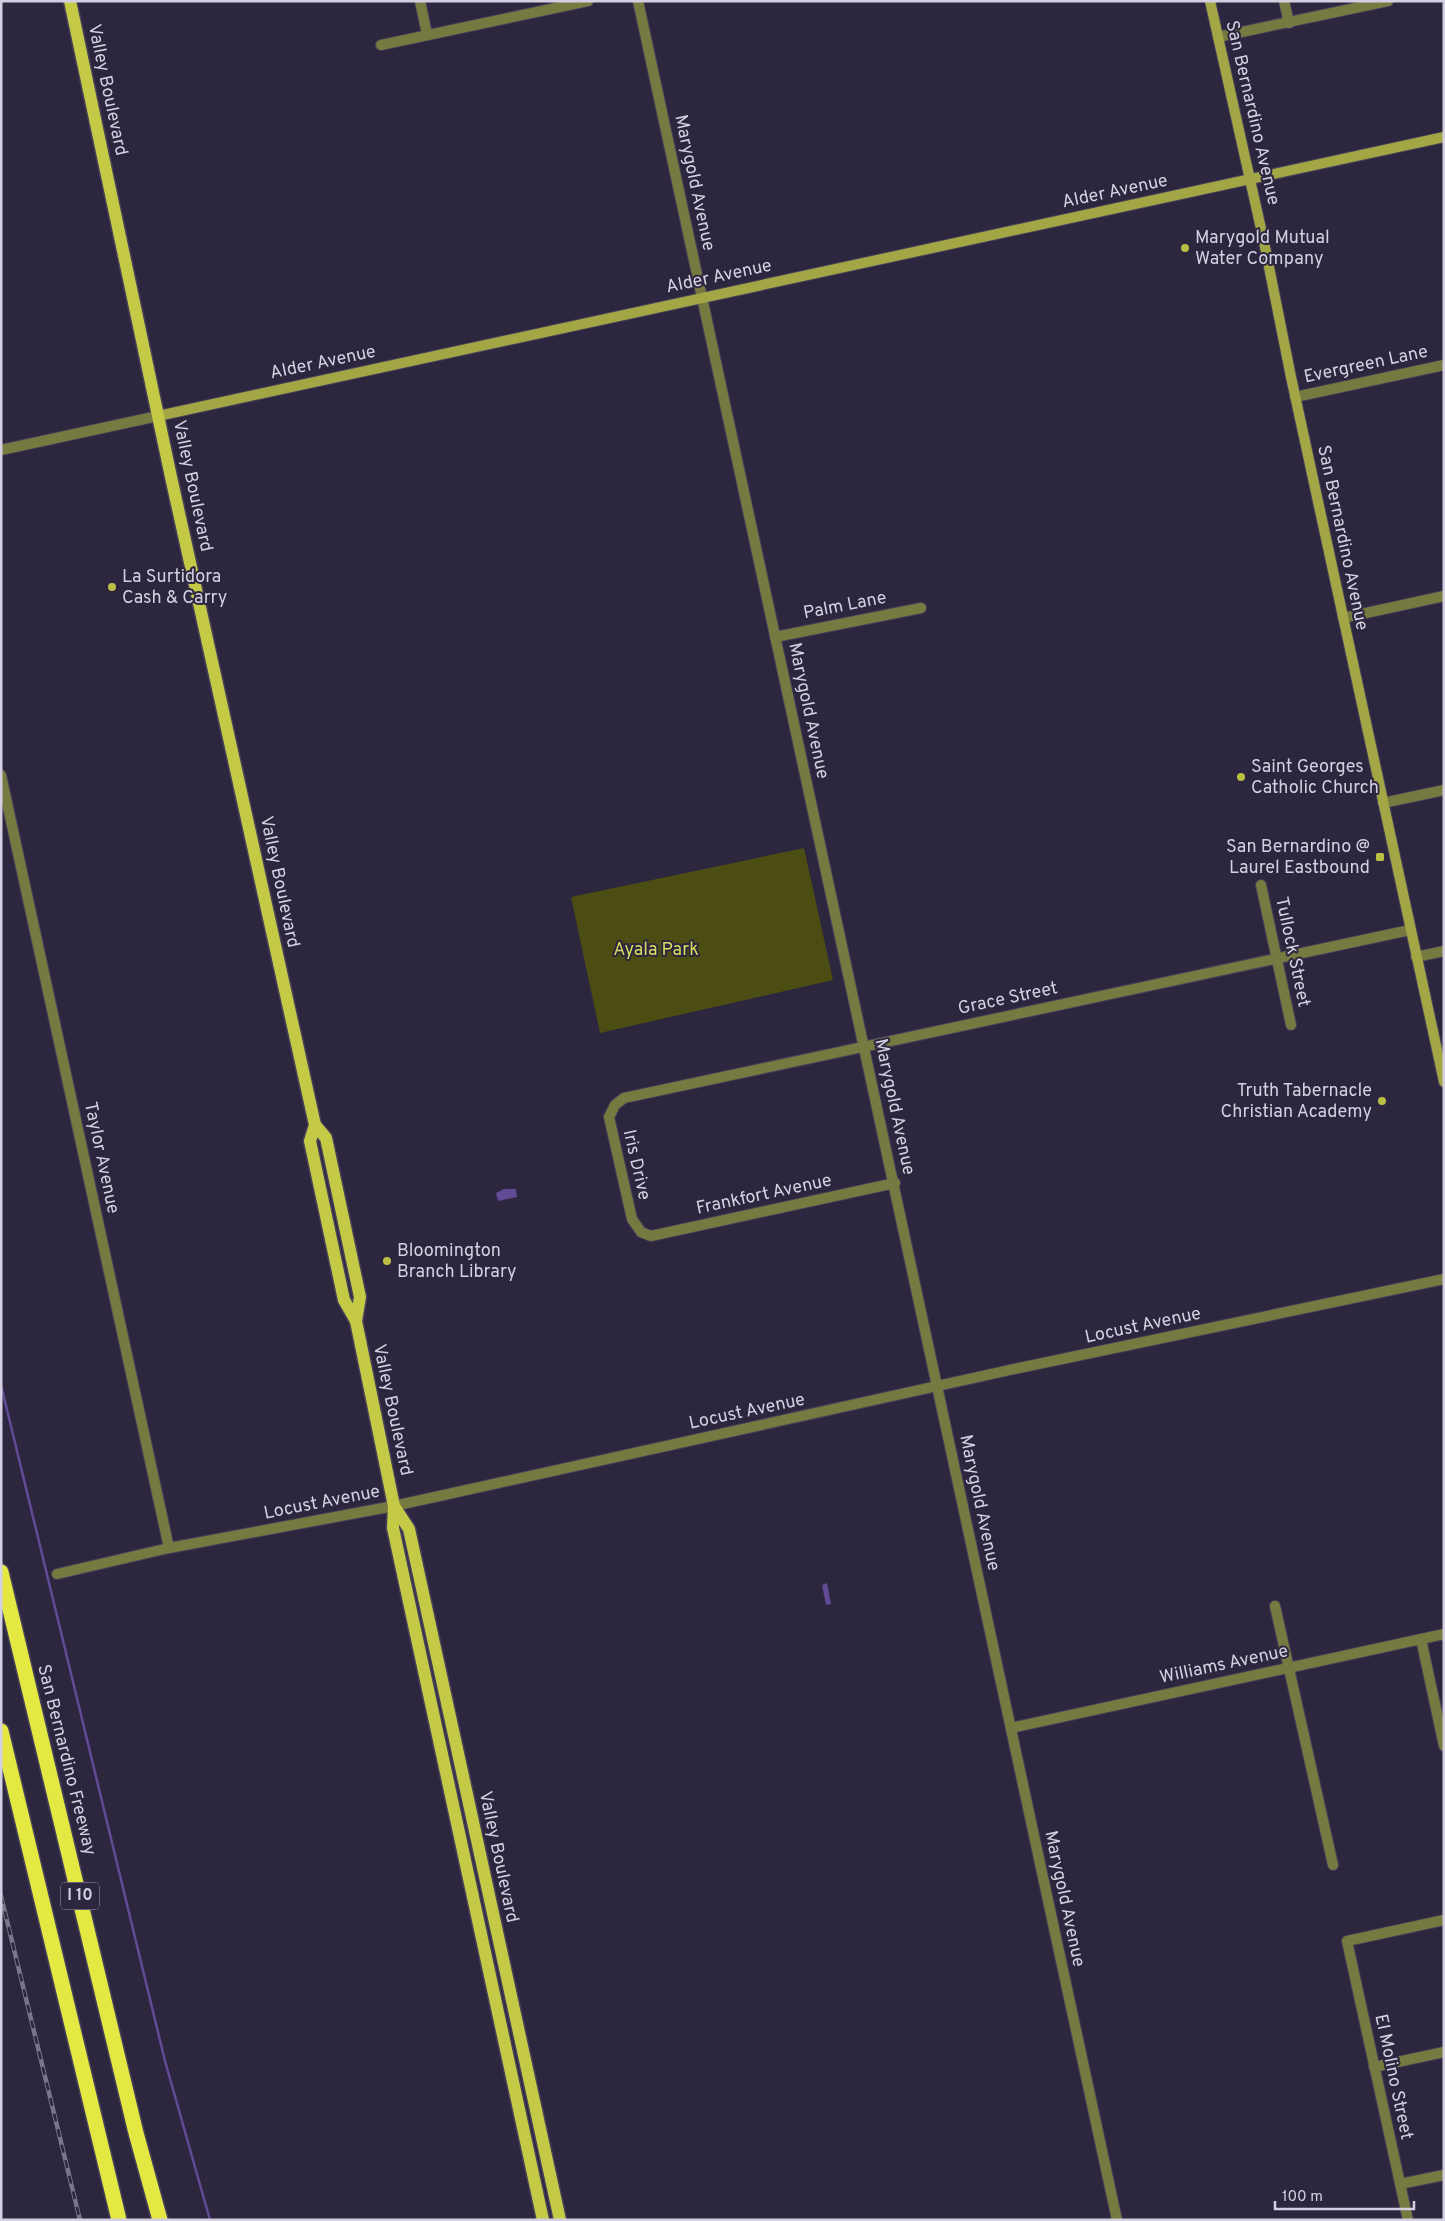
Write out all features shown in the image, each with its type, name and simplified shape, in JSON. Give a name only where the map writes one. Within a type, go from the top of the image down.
[{"type":"highway","name":"San Bernardino Freeway","points":[[1,1572],[136,2133],[160,2220]]},
{"type":"highway","name":"I 10","points":[[1,1731],[119,2220]]},
{"type":"main road","name":"Valley Boulevard","points":[[70,1],[158,416],[314,1125],[326,1138],[349,1245],[360,1297],[356,1321],[394,1506],[393,1528],[543,2220]]},
{"type":"main road","name":"San Bernardino Avenue","points":[[1210,1],[1444,1082]]},
{"type":"main road","name":"Alder Avenue","points":[[158,416],[1444,137]]},
{"type":"main road","name":"Valley Boulevard","points":[[394,1506],[409,1529],[560,2220]]},
{"type":"street","points":[[420,1],[427,34]]},
{"type":"street","points":[[381,45],[554,5],[588,1]]},
{"type":"street","name":"Marygold Avenue","points":[[638,1],[1117,2220]]},
{"type":"street","points":[[1284,1],[1289,23]]},
{"type":"street","points":[[1218,38],[1388,1]]},
{"type":"street","name":"Evergreen Lane","points":[[1296,397],[1444,365]]},
{"type":"street","name":"Alder Avenue","points":[[1,450],[158,416]]},
{"type":"street","points":[[1343,618],[1444,596]]},
{"type":"street","name":"Palm Lane","points":[[775,637],[921,608]]},
{"type":"street","name":"Taylor Avenue","points":[[1,775],[169,1548]]},
{"type":"street","points":[[1383,803],[1444,790]]},
{"type":"street","name":"Tullock Street","points":[[1261,885],[1278,957],[1291,1025]]},
{"type":"street","name":"Grace Street","points":[[614,1104],[624,1098],[1410,930]]},
{"type":"street","points":[[1416,957],[1444,950]]},
{"type":"street","name":"Iris Drive","points":[[614,1104],[609,1117],[632,1219],[641,1232]]},
{"type":"street","name":"Frankfort Avenue","points":[[641,1232],[651,1236],[664,1234],[894,1183]]},
{"type":"street","name":"Locust Avenue","points":[[57,1574],[169,1548],[394,1506],[937,1387],[1444,1279]]},
{"type":"street","points":[[1275,1606],[1333,1865]]},
{"type":"street","name":"Williams Avenue","points":[[1011,1728],[1444,1634]]},
{"type":"street","points":[[1421,1639],[1444,1746]]},
{"type":"street","name":"El Molino Street","points":[[1408,2220],[1348,1941],[1444,1920]]},
{"type":"street","points":[[1374,2067],[1444,2052]]},
{"type":"street","points":[[1400,2184],[1444,2175]]},
{"type":"green space","name":"Ayala Park","points":[[804,848],[833,980],[600,1033],[571,897]]},
{"type":"shaded area","points":[[504,1189],[516,1189],[517,1197],[498,1201],[496,1193]]},
{"type":"shaded area","points":[[827,1583],[831,1604],[826,1605],[822,1585]]},
{"type":"waterway","points":[[1,1385],[165,2061],[210,2220]]},
{"type":"railway","points":[[1,1896],[80,2220]]},
{"type":"place","name":"Marygold Mutual Water Company","points":[[1185,248]]},
{"type":"place","name":"La Surtidora Cash & Carry","points":[[112,587]]},
{"type":"place","name":"Saint Georges Catholic Church","points":[[1241,777]]},
{"type":"place","name":"San Bernardino @ Laurel Eastbound","points":[[1380,857]]},
{"type":"place","name":"Truth Tabernacle Christian Academy","points":[[1382,1101]]},
{"type":"place","name":"Bloomington Branch Library","points":[[387,1261]]}]
